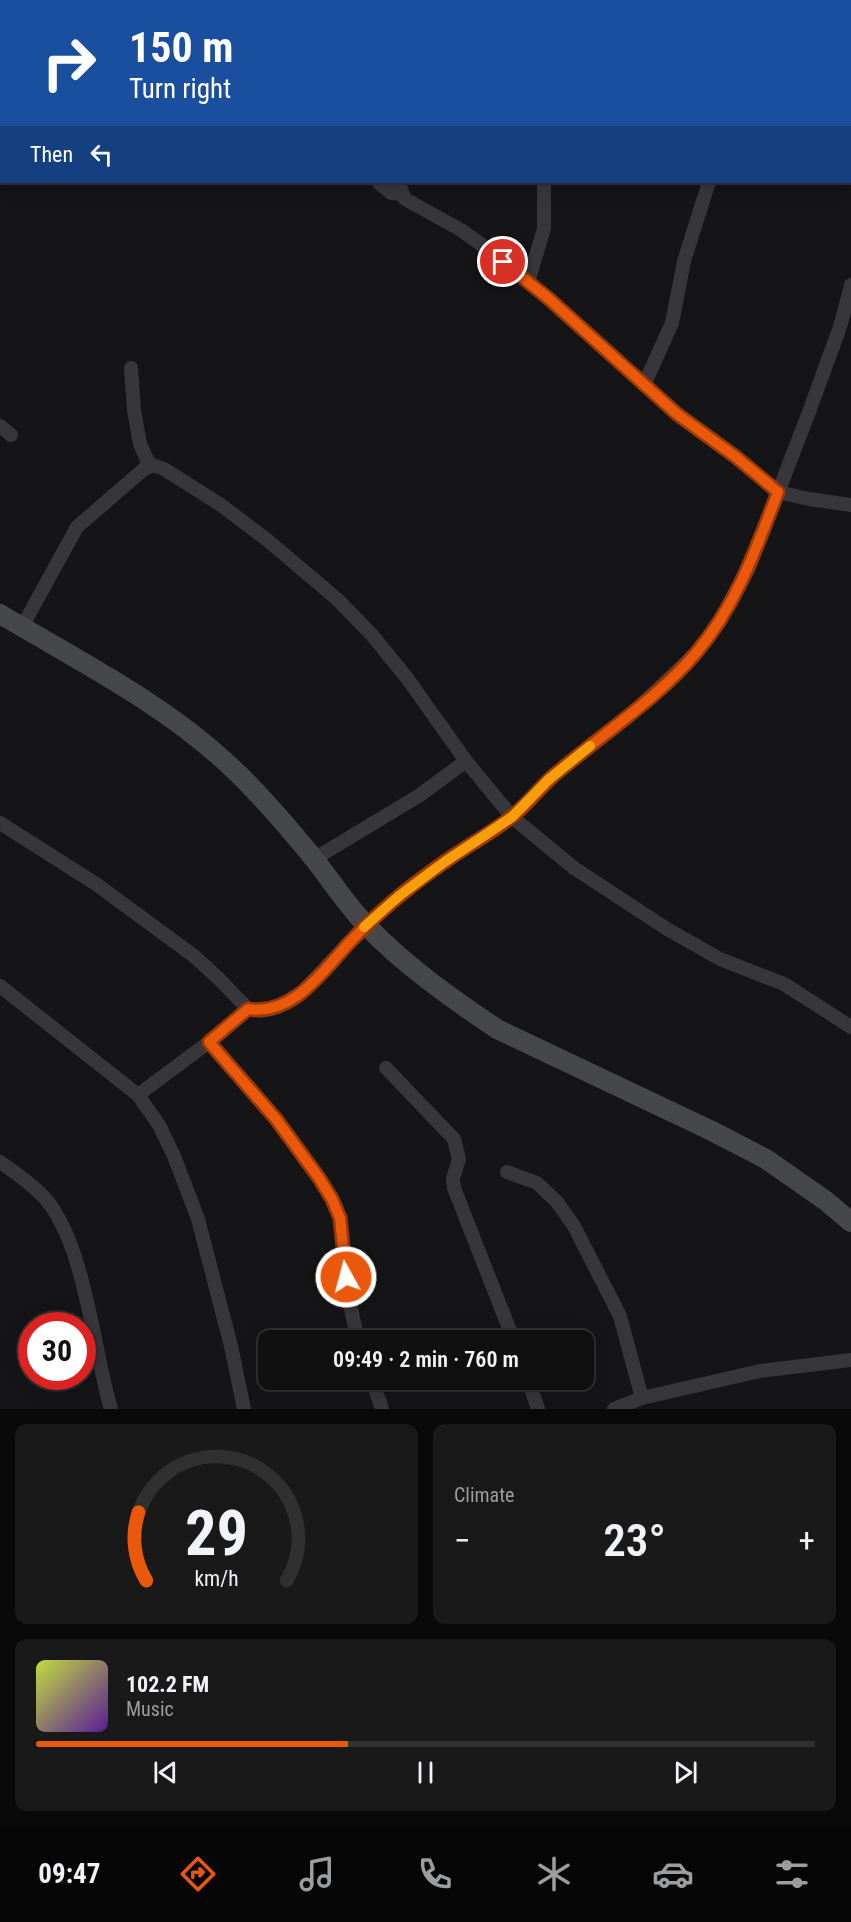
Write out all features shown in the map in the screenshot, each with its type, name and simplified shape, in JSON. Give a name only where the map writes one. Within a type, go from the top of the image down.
[{"type":"street","points":[[379,183],[391,193],[400,188],[405,199],[430,215],[461,230],[528,282],[677,414],[736,457],[778,492],[851,505]]},
{"type":"street","points":[[528,282],[544,229],[544,183]]},
{"type":"street","points":[[644,385],[672,323],[684,261],[709,183]]},
{"type":"street","points":[[0,823],[96,884],[194,956],[248,1009],[261,1011],[278,1007],[292,1000],[366,925],[399,896],[512,817],[548,780],[628,717],[695,654],[732,602],[748,568],[836,338],[851,285]]},
{"type":"street","points":[[131,368],[134,410],[140,444],[150,466]]},
{"type":"street","points":[[22,627],[77,527],[150,466],[164,469],[221,505],[266,539],[337,599],[372,635],[407,678],[466,760],[512,817],[574,868],[667,929],[720,959],[784,984],[851,1027]]},
{"type":"street","points":[[0,614],[91,666],[159,710],[208,746],[245,781],[314,859],[366,925],[436,986],[497,1029],[766,1159],[818,1195],[851,1222]]},
{"type":"street","points":[[314,859],[420,795],[466,760]]},
{"type":"street","points":[[0,986],[138,1095],[159,1125],[188,1190],[231,1346],[244,1409]]},
{"type":"street","points":[[138,1095],[209,1042],[248,1009]]},
{"type":"street","points":[[209,1042],[283,1128],[332,1199],[340,1218],[349,1299],[356,1330]]},
{"type":"street","points":[[386,1068],[454,1138],[459,1159],[453,1178],[454,1188],[510,1330]]},
{"type":"street","points":[[0,1162],[44,1197],[67,1233],[81,1278],[102,1378],[111,1409]]},
{"type":"street","points":[[507,1172],[537,1183],[557,1202],[574,1226],[620,1316],[642,1398]]},
{"type":"street","points":[[614,1409],[642,1398],[760,1371],[851,1360]]},
{"type":"street","points":[[375,1390],[382,1409]]},
{"type":"street","points":[[531,1390],[538,1409]]},
{"type":"slow traffic","points":[[364,927],[399,896],[446,861],[512,817],[548,780],[590,746]]},
{"type":"route","points":[[346,1277],[340,1218],[332,1199],[276,1119],[209,1042],[248,1009],[261,1011],[278,1007],[292,1000],[366,925],[399,896],[512,817],[548,780],[628,717],[680,669],[695,654],[732,602],[778,492],[736,457],[677,414],[548,298],[503,262]]}]
